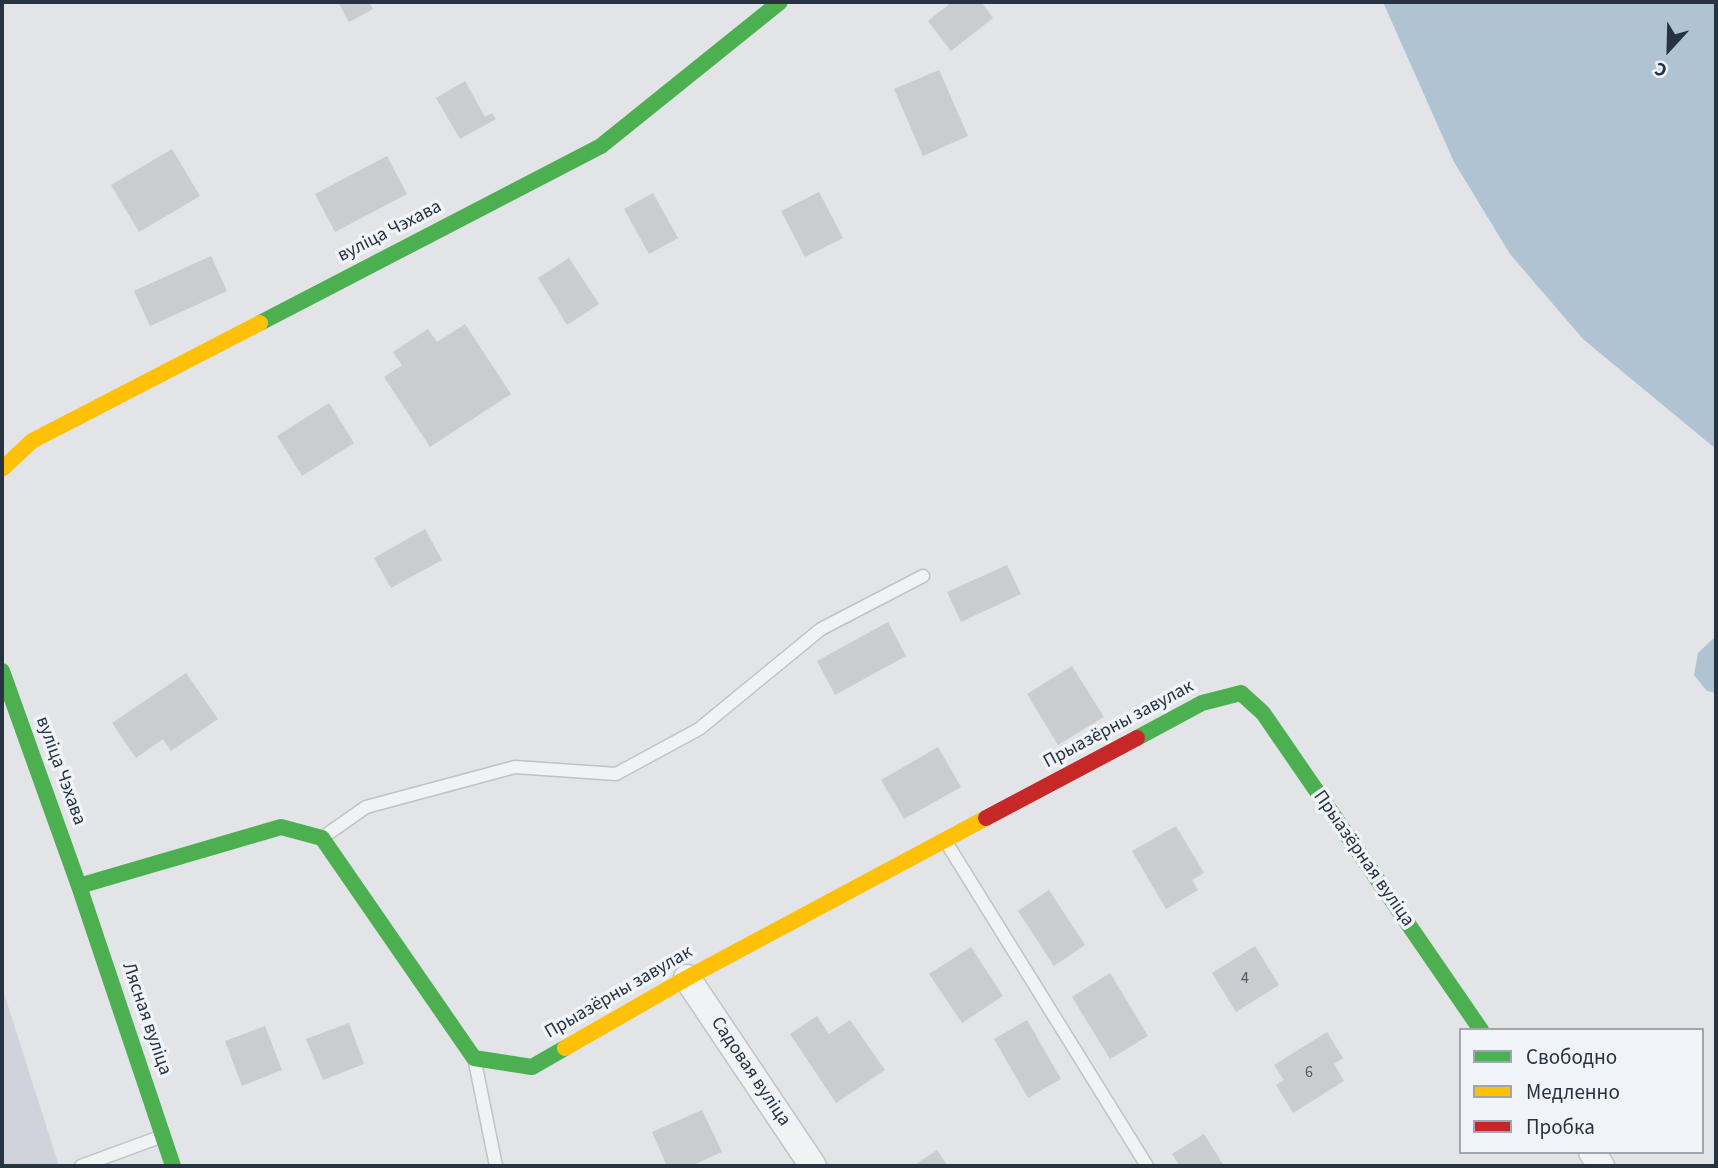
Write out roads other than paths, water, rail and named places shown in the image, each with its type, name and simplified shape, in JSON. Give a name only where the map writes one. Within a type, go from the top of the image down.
[{"type":"street","name":"вуліца Чэхава","points":[[2,469],[32,441],[601,146],[779,2]]},
{"type":"street","name":"вуліца Чэхава","points":[[2,671],[79,886]]},
{"type":"street","name":"Прыазёрны завулак","points":[[474,1058],[531,1067],[687,978],[1202,703],[1241,693]]},
{"type":"street","name":"Прыазёрная вуліца","points":[[1241,693],[1263,713],[1480,1028]]},
{"type":"street","points":[[79,886],[281,827],[322,838],[474,1058]]},
{"type":"street","name":"Лясная вуліца","points":[[79,886],[173,1166]]},
{"type":"street","name":"Садовая вуліца","points":[[687,978],[813,1166]]},
{"type":"lane","points":[[322,838],[366,807],[515,767],[616,774],[699,729],[821,629],[923,576]]},
{"type":"lane","points":[[946,841],[1147,1166]]},
{"type":"lane","points":[[474,1058],[496,1166]]},
{"type":"lane","points":[[81,1166],[162,1136]]},
{"type":"water","points":[[1383,2],[1716,2],[1716,449],[1583,339],[1510,254],[1454,162]]},
{"type":"water","points":[[1716,636],[1716,693],[1707,691],[1694,675],[1698,653]]}]
